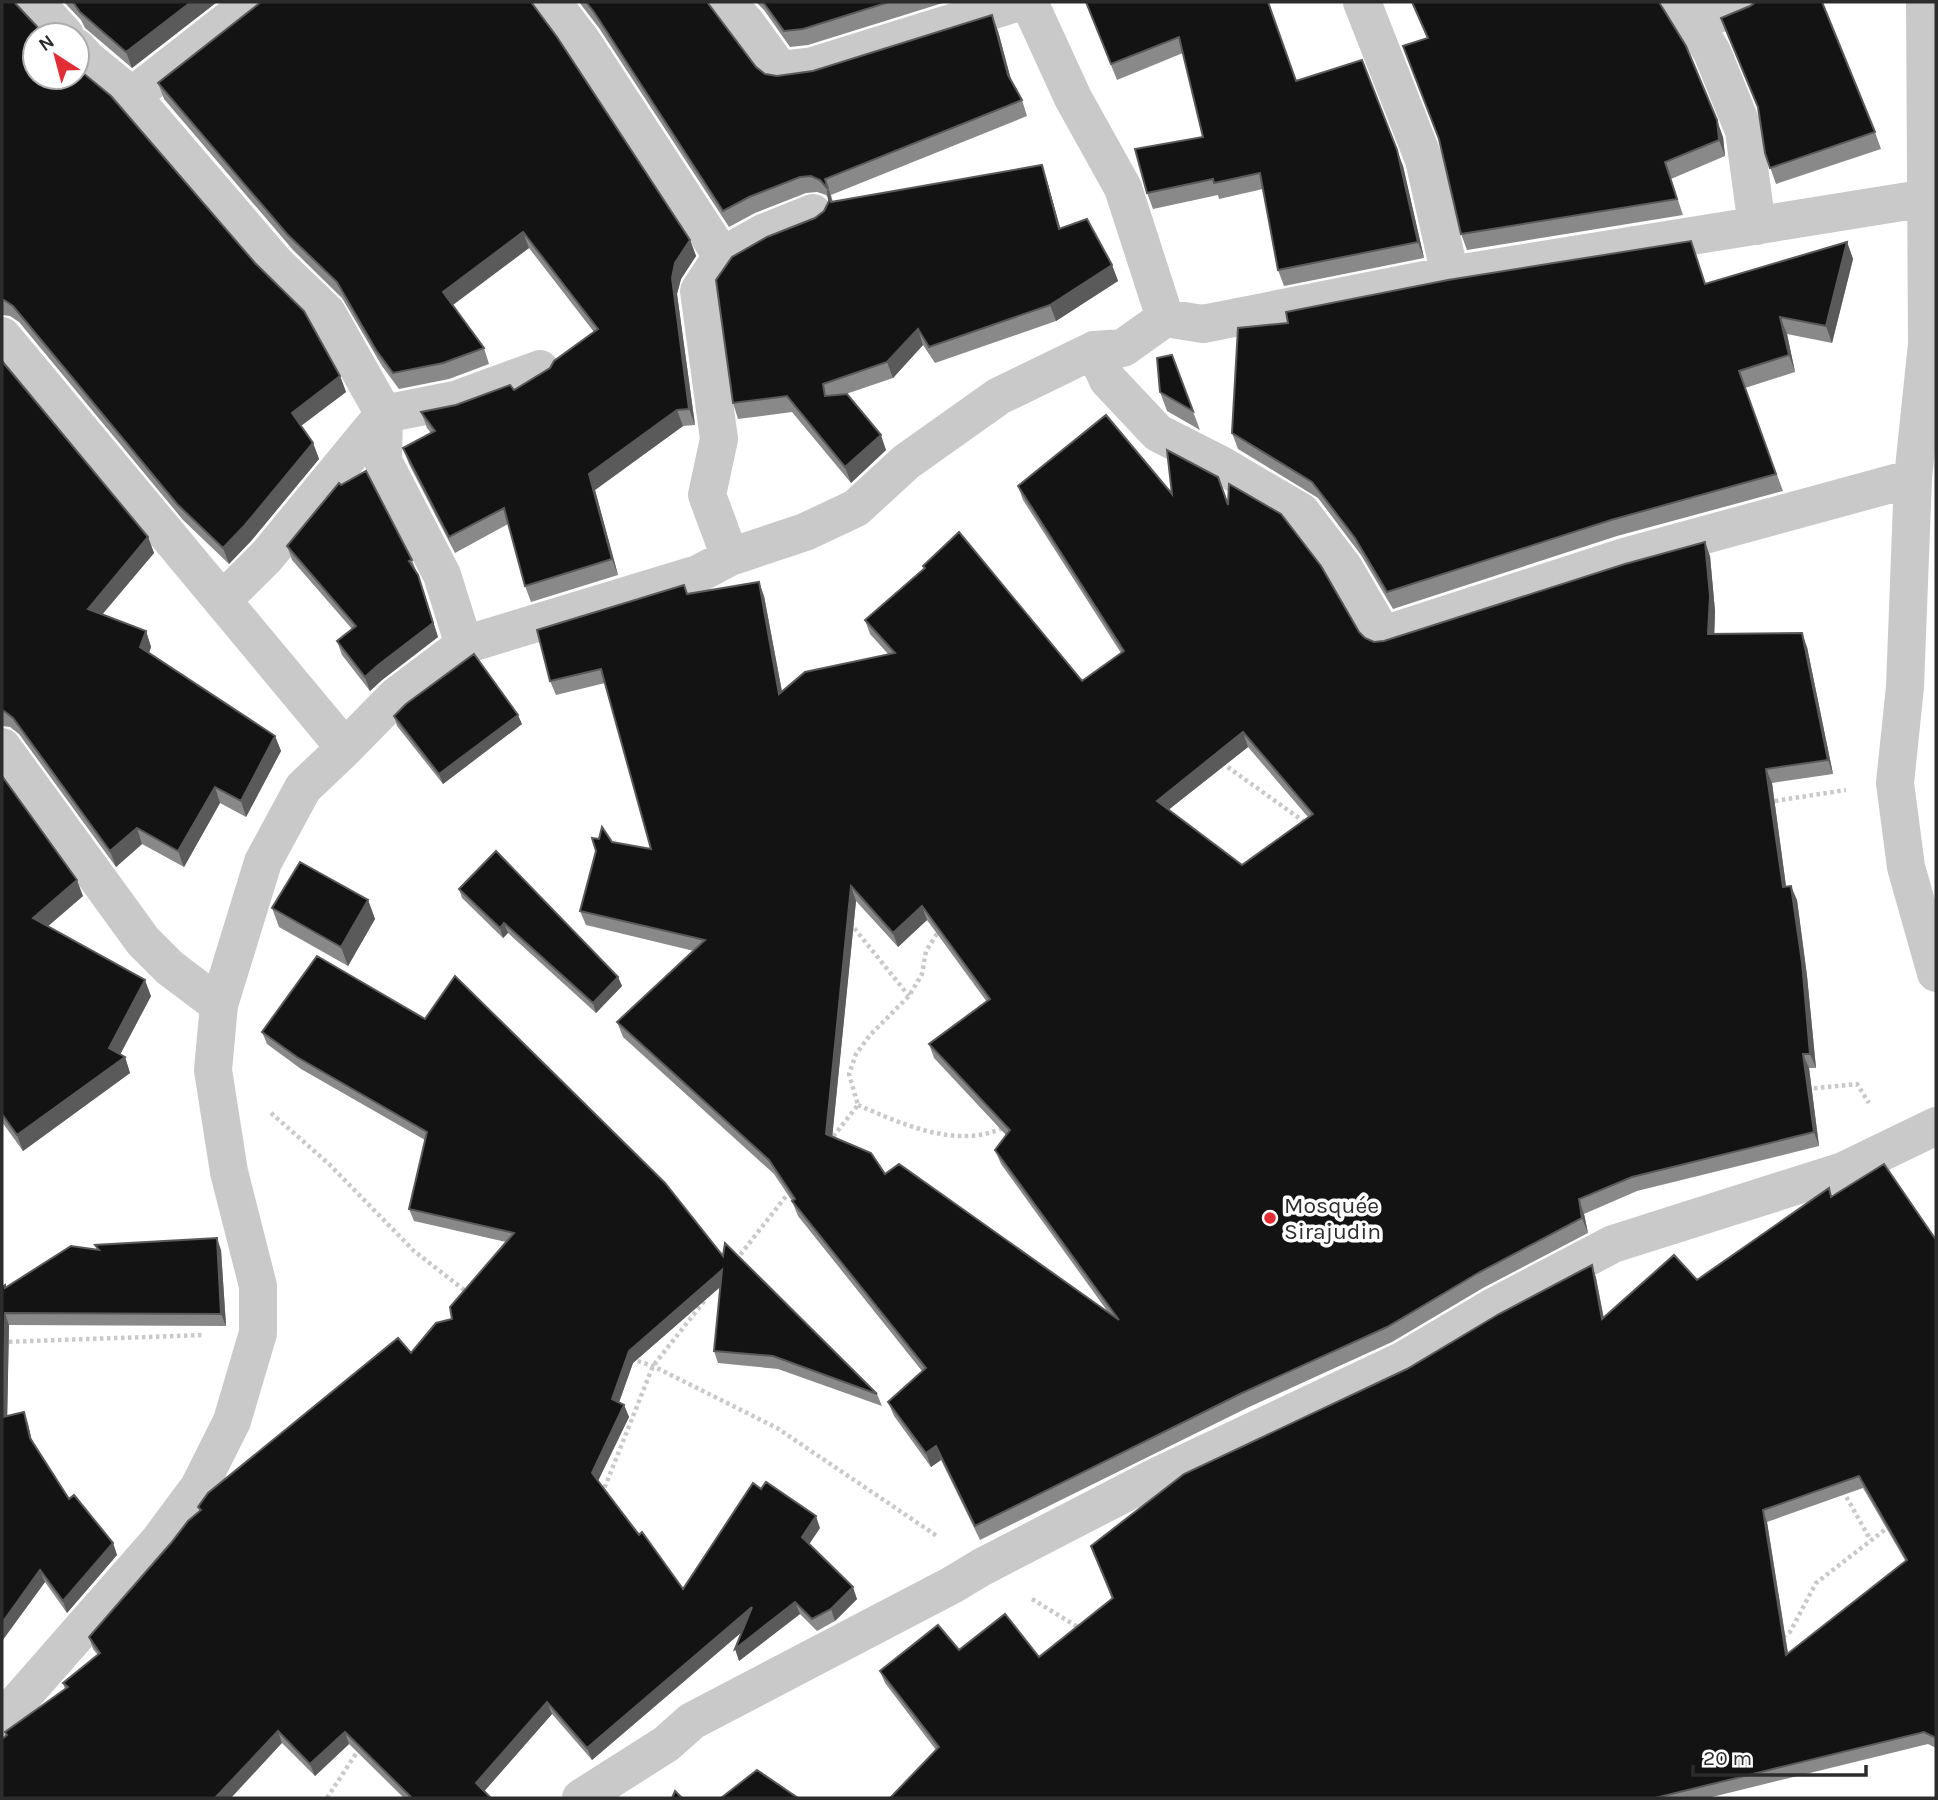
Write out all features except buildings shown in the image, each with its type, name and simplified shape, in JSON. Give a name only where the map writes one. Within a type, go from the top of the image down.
[{"type":"street","points":[[35,2],[52,21]]},
{"type":"street","points":[[132,96],[252,2]]},
{"type":"street","points":[[552,2],[581,40],[722,256]]},
{"type":"street","points":[[726,2],[746,23],[780,70],[813,66],[1019,2]]},
{"type":"street","points":[[1029,2],[1073,98],[1123,188],[1165,317]]},
{"type":"street","points":[[1362,2],[1424,160],[1450,275]]},
{"type":"street","points":[[1748,2],[1688,12],[1712,52],[1744,131],[1757,226]]},
{"type":"street","points":[[1925,2],[1932,345],[1913,478],[1905,687],[1895,783],[1906,867],[1936,973]]},
{"type":"street","points":[[91,62],[132,96],[277,265],[327,313],[384,414],[383,461],[442,575],[464,645]]},
{"type":"street","points":[[2,1720],[159,1541],[199,1487],[232,1421],[258,1333],[258,1286],[229,1172],[213,1070],[219,1005],[263,862],[303,788],[395,697],[464,645],[698,574],[730,557],[805,532],[856,508],[906,462],[999,396],[1094,350],[1123,348],[1165,317],[1203,324],[1450,275],[1927,198]]},
{"type":"street","points":[[730,557],[707,495],[719,439],[699,291],[722,256],[763,233],[813,213]]},
{"type":"street","points":[[2,336],[345,748]]},
{"type":"street","points":[[1094,350],[1108,380],[1158,433],[1221,465],[1301,512],[1344,568],[1383,635],[1624,557],[1913,478]]},
{"type":"street","points":[[223,600],[267,556],[384,414],[455,400],[540,369]]},
{"type":"street","points":[[2,747],[142,941],[170,968],[219,1005]]},
{"type":"street","points":[[581,1798],[666,1744],[692,1721],[1135,1488],[1402,1361],[1493,1307],[1613,1244],[1843,1171],[1936,1126]]},
{"type":"path","points":[[1217,760],[1317,831]]},
{"type":"path","points":[[1759,803],[1895,783]]},
{"type":"path","points":[[845,916],[909,996]]},
{"type":"path","points":[[858,1105],[849,1074],[856,1054],[870,1035],[909,996],[922,974],[926,951],[940,928]]},
{"type":"path","points":[[213,1070],[246,1091],[318,1154],[415,1251],[469,1294]]},
{"type":"path","points":[[1802,1089],[1857,1084],[1897,1145]]},
{"type":"path","points":[[858,1105],[904,1124],[960,1137],[999,1130],[1009,1125]]},
{"type":"path","points":[[824,1149],[858,1105]]},
{"type":"path","points":[[730,1268],[798,1181]]},
{"type":"path","points":[[602,1496],[653,1366],[713,1290]]},
{"type":"path","points":[[2,1342],[258,1333]]},
{"type":"path","points":[[621,1355],[653,1366]]},
{"type":"path","points":[[1839,1482],[1870,1539]]},
{"type":"path","points":[[1781,1639],[1790,1632],[1816,1583],[1870,1539],[1896,1522]]},
{"type":"path","points":[[327,1798],[361,1747]]},
{"type":"place","name":"Mosquée Sirajudin","points":[[1270,1218]]}]
